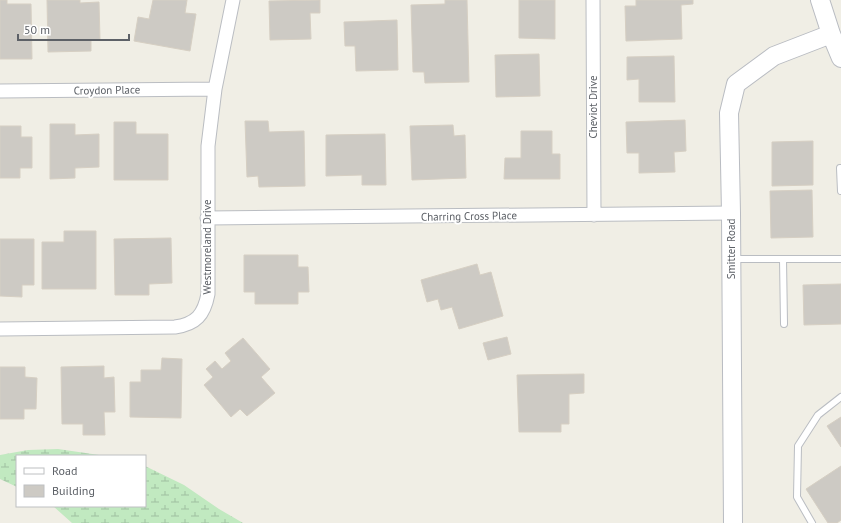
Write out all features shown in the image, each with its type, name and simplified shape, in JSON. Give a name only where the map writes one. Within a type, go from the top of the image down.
[{"type":"street","name":"Westmoreland Drive","points":[[0,329],[175,327],[189,324],[200,316],[204,310],[208,294],[208,146],[215,88],[233,0]]},
{"type":"street","name":"Cheviot Drive","points":[[593,0],[594,215]]},
{"type":"street","points":[[820,0],[836,37],[841,58]]},
{"type":"street","name":"Smitter Road","points":[[733,523],[732,260],[729,113],[736,84],[774,56],[836,37]]},
{"type":"street","name":"Croydon Place","points":[[0,91],[215,88]]},
{"type":"street","name":"Charring Cross Place","points":[[208,218],[731,213]]},
{"type":"lane","points":[[840,168],[841,191]]},
{"type":"lane","points":[[783,259],[784,324]]},
{"type":"lane","points":[[732,260],[841,259]]},
{"type":"lane","points":[[812,523],[797,497],[798,446],[818,415],[841,396]]},
{"type":"green space","points":[[58,449],[99,455],[16,455],[16,487],[0,479],[0,455],[28,450]]},
{"type":"green space","points":[[146,466],[184,485],[219,509],[243,523],[72,523],[54,507],[146,507]]},
{"type":"building","points":[[0,0],[7,0],[7,4],[31,4],[32,59],[0,59]]},
{"type":"building","points":[[47,0],[80,0],[80,3],[99,2],[100,40],[91,40],[91,51],[48,52]]},
{"type":"building","points":[[153,0],[187,0],[185,13],[196,14],[190,51],[134,41],[138,17],[149,19]]},
{"type":"building","points":[[320,0],[320,13],[310,13],[311,39],[270,40],[269,1]]},
{"type":"building","points":[[445,0],[467,0],[469,82],[425,83],[424,72],[413,72],[411,5],[445,4]]},
{"type":"building","points":[[519,0],[555,0],[555,39],[519,38]]},
{"type":"building","points":[[636,0],[693,0],[693,4],[681,5],[682,39],[626,41],[625,6],[636,6]]},
{"type":"building","points":[[397,20],[398,70],[356,71],[355,46],[345,46],[344,22]]},
{"type":"building","points":[[539,54],[540,96],[496,97],[495,55]]},
{"type":"building","points":[[674,56],[675,102],[639,102],[639,79],[627,80],[627,57]]},
{"type":"building","points":[[685,120],[686,151],[674,152],[675,172],[639,173],[639,153],[627,153],[626,122]]},
{"type":"building","points":[[245,121],[268,121],[269,132],[304,131],[305,186],[259,187],[258,176],[247,177]]},
{"type":"building","points":[[114,122],[136,122],[136,134],[168,134],[168,180],[114,180]]},
{"type":"building","points":[[50,124],[75,124],[75,135],[99,134],[99,167],[75,168],[75,178],[50,179]]},
{"type":"building","points":[[453,125],[454,136],[465,135],[466,178],[412,180],[410,126]]},
{"type":"building","points":[[0,126],[21,126],[21,137],[32,137],[32,168],[20,168],[20,178],[0,178]]},
{"type":"building","points":[[521,131],[552,131],[552,154],[560,154],[560,179],[504,179],[505,158],[521,158]]},
{"type":"building","points":[[385,134],[386,185],[362,185],[362,175],[326,176],[326,135]]},
{"type":"building","points":[[813,141],[813,185],[772,186],[772,142]]},
{"type":"building","points":[[812,190],[813,237],[771,238],[770,191]]},
{"type":"building","points":[[64,231],[96,231],[96,289],[42,289],[42,242],[64,242]]},
{"type":"building","points":[[171,238],[172,283],[149,284],[149,295],[115,295],[114,239]]},
{"type":"building","points":[[0,239],[34,239],[34,285],[22,285],[22,297],[0,296]]},
{"type":"building","points":[[244,255],[298,255],[298,267],[308,267],[309,292],[298,292],[298,304],[255,304],[255,292],[244,292]]},
{"type":"building","points":[[477,264],[480,275],[491,272],[503,316],[459,329],[452,307],[441,310],[438,299],[427,302],[421,280]]},
{"type":"building","points":[[841,284],[841,324],[804,325],[803,285]]},
{"type":"building","points":[[507,337],[511,354],[488,360],[483,343]]},
{"type":"building","points":[[243,338],[270,369],[261,377],[275,393],[247,416],[240,409],[231,417],[204,385],[213,377],[206,369],[215,361],[222,369],[231,361],[225,353]]},
{"type":"building","points":[[162,358],[182,359],[181,418],[130,417],[130,382],[141,382],[141,370],[161,370]]},
{"type":"building","points":[[104,366],[104,378],[114,377],[115,412],[104,412],[105,435],[83,435],[83,424],[62,424],[61,367]]},
{"type":"building","points":[[0,367],[25,367],[25,377],[37,378],[36,409],[24,409],[24,419],[0,419]]},
{"type":"building","points":[[584,374],[584,393],[569,394],[569,424],[561,424],[561,432],[519,432],[517,375]]},
{"type":"building","points":[[841,417],[841,447],[827,426]]},
{"type":"building","points":[[841,466],[841,520],[837,523],[828,523],[806,489]]}]
